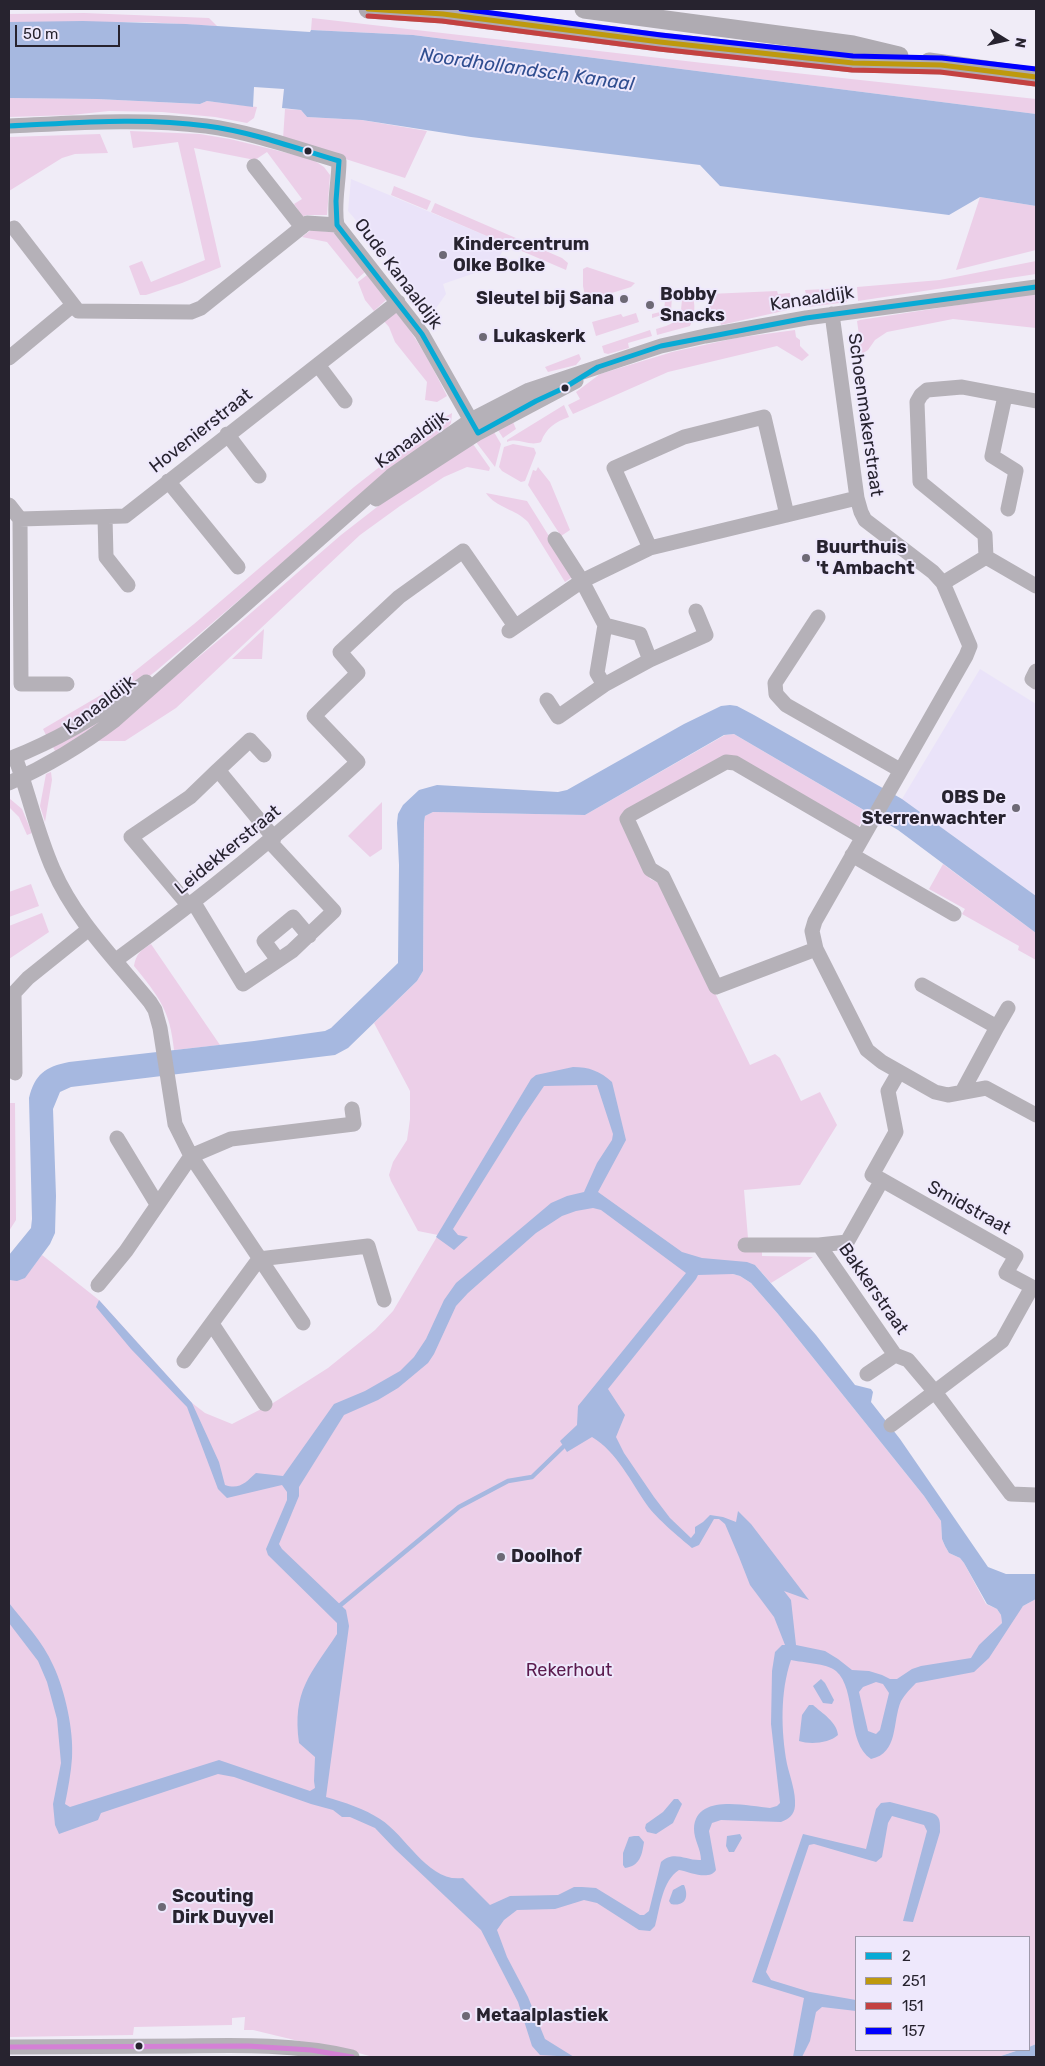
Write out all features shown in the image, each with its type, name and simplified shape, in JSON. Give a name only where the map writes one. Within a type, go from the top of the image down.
[{"type":"main road","points":[[368,9],[443,14],[660,42],[853,63],[941,65]]},
{"type":"main road","points":[[584,9],[664,14],[853,46],[941,65],[1036,77]]},
{"type":"main road","points":[[660,42],[664,14]]},
{"type":"street","name":"Oude Kanaaldijk","points":[[9,126],[129,123],[208,126],[261,138],[338,161],[337,225],[422,334],[475,426]]},
{"type":"street","points":[[254,166],[302,227]]},
{"type":"street","points":[[14,228],[78,311],[191,312],[211,302],[307,223],[337,225]]},
{"type":"street","name":"Kanaaldijk","points":[[16,780],[81,745],[149,692],[391,476],[475,426],[529,390],[598,366],[679,342],[832,314],[1036,287]]},
{"type":"street","name":"Hovenierstraat","points":[[20,519],[125,516],[227,434],[398,302]]},
{"type":"street","points":[[9,358],[73,305]]},
{"type":"street","name":"Schoenmakerstraat","points":[[832,314],[857,498],[861,512],[866,520],[933,572],[943,584],[970,646],[862,837]]},
{"type":"street","points":[[318,365],[345,400]]},
{"type":"street","points":[[986,557],[985,535],[920,482],[917,402],[927,390],[962,387],[1036,401]]},
{"type":"street","points":[[1005,396],[992,456],[1016,471],[1008,509]]},
{"type":"street","points":[[650,548],[614,468],[684,437],[764,417],[787,516]]},
{"type":"street","points":[[227,434],[259,476]]},
{"type":"street","points":[[168,481],[238,567]]},
{"type":"street","points":[[582,581],[650,548],[857,498]]},
{"type":"street","points":[[9,505],[20,519],[15,612],[21,684],[67,684]]},
{"type":"street","points":[[105,517],[106,557],[128,585]]},
{"type":"street","points":[[555,539],[582,581],[605,625],[597,673],[604,685]]},
{"type":"street","name":"Leidekkerstraat","points":[[116,960],[191,905],[272,840],[358,762],[314,716],[358,673],[340,652],[399,597],[463,551],[512,628],[582,581]]},
{"type":"street","points":[[943,584],[986,557]]},
{"type":"street","points":[[986,557],[1036,586]]},
{"type":"street","points":[[547,700],[558,717],[604,685],[650,660],[706,635],[696,610]]},
{"type":"street","points":[[818,617],[775,683],[776,694],[786,704],[900,770]]},
{"type":"street","points":[[605,625],[640,634],[650,660]]},
{"type":"street","name":"Kanaaldijk","points":[[12,758],[72,730],[111,707],[204,641]]},
{"type":"street","points":[[1036,671],[1032,679],[1036,682]]},
{"type":"street","points":[[218,770],[272,840],[334,910],[309,936],[244,984],[191,905],[131,837],[190,797],[218,770],[250,740],[264,756]]},
{"type":"street","points":[[12,758],[16,780],[53,869],[74,908],[89,929],[150,1002],[157,1020],[163,1046],[175,1124],[191,1156],[304,1323]]},
{"type":"street","points":[[816,949],[716,987],[664,877],[650,870],[627,819],[630,815],[726,762],[735,763],[862,837],[813,924],[813,935],[816,949],[866,1050],[899,1072],[935,1092],[948,1095],[986,1088],[1036,1115]]},
{"type":"street","points":[[852,855],[954,914]]},
{"type":"street","points":[[278,960],[264,942],[293,917],[309,936]]},
{"type":"street","points":[[15,1073],[14,993],[28,978],[89,929]]},
{"type":"street","points":[[922,985],[997,1027]]},
{"type":"street","points":[[962,1092],[1008,1008]]},
{"type":"street","points":[[882,1180],[872,1175],[896,1132],[888,1090],[899,1072]]},
{"type":"street","points":[[98,1285],[126,1250],[191,1156],[231,1139],[354,1124],[352,1109]]},
{"type":"street","points":[[117,1138],[157,1204]]},
{"type":"street","name":"Bakkerstraat","points":[[745,1245],[819,1245],[847,1242],[882,1180]]},
{"type":"street","name":"Smidstraat","points":[[882,1180],[1016,1256],[1006,1273],[1034,1288]]},
{"type":"street","name":"Bakkerstraat","points":[[819,1245],[896,1355],[908,1360],[935,1392],[1011,1494],[1036,1496]]},
{"type":"street","points":[[184,1361],[259,1259],[368,1246],[384,1300]]},
{"type":"street","points":[[891,1426],[1002,1341],[1034,1288]]},
{"type":"street","points":[[212,1324],[265,1404]]},
{"type":"street","name":"Bakkerstraat","points":[[867,1374],[896,1355]]},
{"type":"street","points":[[9,2047],[236,2051],[314,2049],[352,2057]]},
{"type":"shaded area","name":"Kindercentrum Olke Bolke","points":[[351,179],[506,244],[495,266],[443,284],[446,294],[434,311],[348,211]]},
{"type":"shaded area","points":[[980,669],[1036,704],[1036,896],[902,799]]},
{"type":"green space","points":[[84,13],[209,18],[217,26],[144,22],[9,22],[9,14]]},
{"type":"green space","points":[[312,18],[1036,99],[1036,114],[413,35],[311,30]]},
{"type":"green space","points":[[9,98],[97,99],[200,104],[207,101],[257,107],[254,118],[247,123],[215,117],[162,112],[109,111],[71,115],[9,117]]},
{"type":"green space","points":[[285,109],[301,110],[307,117],[362,120],[427,131],[405,178],[283,139]]},
{"type":"green space","points":[[130,131],[200,134],[230,139],[312,159],[324,167],[330,175],[327,215],[306,215],[303,217],[294,204],[302,199],[267,152],[255,160],[194,148],[221,267],[182,283],[146,295],[140,295],[129,266],[142,261],[151,282],[205,260],[178,142],[133,148]]},
{"type":"green space","points":[[100,134],[108,153],[75,154],[62,158],[9,191],[9,137]]},
{"type":"green space","points":[[394,186],[431,201],[427,210],[391,195]]},
{"type":"green space","points":[[980,197],[1036,206],[1036,250],[956,270]]},
{"type":"green space","points":[[435,203],[562,258],[568,263],[566,270],[431,212]]},
{"type":"green space","points":[[311,230],[333,232],[365,272],[357,279],[327,242],[302,237]]},
{"type":"green space","points":[[1036,261],[1036,274],[858,301],[857,287],[940,280]]},
{"type":"green space","points":[[587,267],[635,283],[631,287],[586,301],[583,286],[583,269]]},
{"type":"green space","points":[[367,275],[386,300],[374,311],[365,300],[358,282]]},
{"type":"green space","points":[[846,288],[847,302],[809,307],[805,290]]},
{"type":"green space","points":[[666,291],[672,295],[671,312],[666,317],[662,315],[652,318],[652,314],[664,311]]},
{"type":"green space","points":[[777,291],[778,294],[790,293],[792,309],[721,325],[720,321],[716,322],[710,312],[709,294]]},
{"type":"green space","points":[[1036,293],[1036,328],[953,319],[887,332],[875,340],[868,350],[854,359],[859,335],[857,321]]},
{"type":"green space","points":[[685,294],[691,294],[694,302],[694,314],[690,326],[657,335],[656,329],[668,325],[678,318]]},
{"type":"green space","points":[[395,311],[417,341],[447,396],[437,402],[425,400],[427,382],[395,342],[389,327],[383,320]]},
{"type":"green space","points":[[636,313],[639,322],[596,336],[592,322],[621,314],[623,317]]},
{"type":"green space","points":[[650,330],[652,336],[628,343],[629,348],[608,354],[604,353],[602,346]]},
{"type":"green space","points":[[795,330],[796,337],[800,340],[800,346],[809,355],[802,361],[777,346],[668,372],[573,414],[568,405],[580,399],[576,392],[600,374],[672,352],[736,338]]},
{"type":"green space","points":[[579,354],[581,359],[576,365],[548,372],[545,367]]},
{"type":"green space","points":[[564,405],[569,417],[552,426],[541,442],[507,442],[507,440]]},
{"type":"green space","points":[[452,413],[451,423],[448,427],[449,430],[286,560],[156,671],[135,687],[48,739],[43,729],[106,692],[130,675],[194,624],[354,487],[438,421]]},
{"type":"green space","points":[[513,422],[516,429],[503,438],[498,430]]},
{"type":"green space","points":[[494,432],[501,444],[495,467],[476,442]]},
{"type":"green space","points":[[473,444],[490,468],[489,471],[467,467],[444,477],[400,506],[360,535],[176,708],[125,741],[97,741],[237,625],[341,535],[395,493]]},
{"type":"green space","points":[[513,444],[534,448],[536,453],[525,481],[521,482],[502,471],[499,467],[504,447]]},
{"type":"green space","points":[[538,467],[550,482],[570,530],[561,536],[528,485],[533,470],[536,471]]},
{"type":"green space","points":[[486,493],[527,501],[574,576],[565,582],[528,522],[518,514],[495,502]]},
{"type":"green space","points":[[264,629],[262,659],[232,659]]},
{"type":"green space","points":[[126,702],[57,755],[52,745]]},
{"type":"green space","name":"Rekerhout","points":[[734,734],[867,812],[858,828],[737,758],[626,824],[650,879],[662,884],[750,1065],[775,1054],[780,1058],[801,1101],[820,1092],[837,1125],[800,1185],[744,1190],[748,1238],[762,1252],[762,1256],[813,1257],[771,1283],[755,1265],[733,1274],[751,1283],[778,1314],[924,1496],[941,1521],[942,1539],[949,1553],[960,1558],[986,1604],[997,1609],[1001,1615],[1002,1623],[990,1634],[1015,1616],[1023,1606],[1036,1599],[1036,2044],[1030,2047],[1030,1936],[855,1936],[855,2051],[1016,2051],[998,2057],[373,2057],[337,2047],[311,2044],[253,2030],[244,2030],[245,2017],[232,2018],[232,2025],[134,2027],[133,2035],[9,2037],[9,1280],[20,1279],[24,1276],[32,1269],[42,1255],[99,1300],[192,1403],[205,1413],[232,1424],[273,1403],[328,1368],[375,1330],[393,1311],[438,1235],[418,1231],[389,1175],[393,1162],[407,1140],[410,1119],[410,1091],[374,1023],[417,981],[423,971],[425,816],[433,812],[585,815],[725,735]]},
{"type":"green space","points":[[51,772],[52,780],[45,822],[40,806],[46,774]]},
{"type":"green space","points":[[9,798],[22,809],[32,833],[27,835],[19,817],[9,807]]},
{"type":"green space","points":[[382,802],[382,849],[370,857],[348,836]]},
{"type":"green space","points":[[943,864],[1036,933],[1036,960],[1018,950],[1019,946],[962,914],[965,909],[929,889]]},
{"type":"green space","points":[[31,884],[39,906],[9,917],[9,892]]},
{"type":"green space","points":[[42,913],[49,932],[9,959],[9,926]]},
{"type":"green space","points":[[151,944],[220,1045],[174,1050],[170,1024],[162,1005],[134,966],[136,958],[144,948]]},
{"type":"green space","points":[[9,1103],[15,1103],[16,1220],[9,1231]]},
{"type":"water","name":"Noordhollandsch Kanaal","points":[[83,21],[413,35],[1036,114],[1036,206],[980,197],[949,215],[720,186],[700,165],[471,137],[362,120],[307,117],[301,110],[282,108],[284,89],[254,87],[253,107],[207,101],[200,104],[97,99],[9,98],[9,22]]},
{"type":"water","points":[[721,706],[737,706],[754,715],[902,799],[1036,896],[1036,933],[898,830],[734,734],[724,735],[585,815],[433,812],[425,816],[424,823],[423,971],[417,981],[348,1048],[335,1055],[71,1087],[60,1092],[53,1109],[56,1196],[55,1233],[50,1244],[25,1278],[17,1281],[9,1280],[9,1255],[31,1228],[32,1219],[29,1098],[34,1083],[47,1069],[69,1062],[254,1041],[325,1031],[331,1028],[398,963],[398,814],[403,805],[419,790],[437,785],[558,792],[567,790],[684,724]]},
{"type":"water","points":[[579,1067],[599,1072],[612,1082],[626,1140],[598,1192],[682,1252],[702,1258],[747,1262],[755,1265],[816,1335],[855,1385],[871,1389],[873,1392],[871,1402],[900,1439],[988,1567],[1006,1574],[1036,1574],[1036,1599],[1023,1606],[989,1658],[974,1672],[916,1683],[906,1694],[898,1709],[890,1744],[880,1756],[871,1759],[863,1751],[854,1729],[847,1690],[843,1679],[836,1671],[821,1665],[791,1660],[783,1698],[783,1725],[787,1764],[795,1795],[794,1812],[789,1818],[781,1822],[721,1820],[712,1823],[709,1831],[716,1870],[709,1875],[704,1875],[679,1870],[673,1875],[662,1895],[655,1926],[650,1931],[639,1930],[597,1903],[584,1900],[555,1909],[517,1910],[504,1920],[497,1930],[507,1957],[528,1997],[545,2039],[574,2057],[540,2055],[532,2046],[518,2002],[481,1930],[375,1828],[350,1817],[342,1817],[333,1810],[234,1777],[218,1774],[101,1813],[98,1820],[59,1834],[55,1825],[53,1804],[61,1763],[57,1719],[47,1682],[38,1661],[9,1623],[9,1603],[44,1648],[61,1686],[72,1736],[72,1764],[65,1804],[70,1807],[219,1760],[310,1791],[315,1788],[315,1757],[299,1743],[298,1710],[305,1684],[337,1634],[337,1623],[268,1555],[266,1549],[287,1500],[287,1492],[282,1485],[227,1498],[218,1489],[187,1407],[131,1349],[96,1307],[99,1300],[192,1403],[219,1462],[225,1485],[239,1486],[256,1473],[283,1476],[334,1404],[365,1391],[400,1371],[414,1357],[426,1339],[444,1300],[456,1283],[551,1203],[567,1196],[584,1192],[597,1163],[612,1140],[613,1134],[597,1085],[544,1086],[453,1229],[458,1235],[468,1237],[454,1250],[436,1237],[531,1079],[536,1075]],"holes":[[[593,1208],[601,1210],[686,1273],[578,1406],[577,1425],[560,1441],[567,1452],[592,1437],[601,1443],[623,1468],[651,1510],[668,1528],[692,1548],[699,1545],[714,1519],[719,1519],[725,1524],[750,1585],[774,1617],[785,1645],[782,1645],[775,1652],[772,1671],[771,1724],[780,1803],[770,1808],[724,1804],[703,1810],[697,1818],[694,1829],[701,1860],[675,1856],[661,1862],[649,1911],[644,1915],[640,1915],[596,1888],[582,1887],[574,1887],[558,1895],[510,1896],[490,1905],[463,1878],[450,1878],[428,1866],[380,1819],[354,1806],[326,1797],[349,1626],[346,1610],[279,1544],[299,1496],[299,1487],[344,1415],[378,1400],[398,1388],[428,1363],[456,1306],[468,1293],[536,1233],[562,1216]],[[733,1274],[751,1283],[778,1314],[924,1496],[941,1521],[942,1539],[949,1553],[960,1558],[987,1604],[997,1609],[1001,1615],[1002,1623],[979,1645],[971,1658],[921,1666],[912,1669],[897,1679],[890,1679],[869,1671],[852,1670],[825,1651],[796,1645],[791,1600],[784,1591],[809,1600],[751,1524],[738,1511],[736,1522],[710,1515],[695,1527],[695,1533],[691,1538],[670,1518],[624,1453],[616,1437],[625,1415],[608,1389],[698,1275]],[[876,1682],[883,1684],[889,1693],[880,1730],[876,1734],[868,1731],[859,1692],[863,1687]]]},
{"type":"water","points":[[821,1679],[834,1700],[832,1704],[823,1703],[813,1686]]},
{"type":"water","points":[[809,1705],[813,1705],[828,1718],[835,1726],[838,1735],[830,1740],[820,1742],[809,1743],[799,1741],[802,1715]]},
{"type":"water","points":[[674,1799],[678,1799],[682,1804],[673,1823],[656,1834],[647,1832],[646,1824],[663,1812]]},
{"type":"water","points":[[890,1802],[932,1813],[939,1820],[940,1832],[913,1922],[903,1921],[927,1831],[924,1825],[892,1816],[888,1823],[882,1857],[876,1862],[814,1844],[809,1845],[766,1972],[771,1980],[810,1992],[855,2000],[855,2011],[822,2007],[816,2012],[810,2041],[802,2057],[793,2057],[804,1998],[752,1982],[803,1834],[866,1849],[876,1809],[881,1803]]},
{"type":"water","points":[[740,1834],[742,1838],[734,1852],[729,1852],[726,1846],[727,1836]]},
{"type":"water","points":[[639,1836],[644,1842],[642,1851],[634,1865],[625,1868],[623,1865],[623,1853],[629,1837]]},
{"type":"water","points":[[684,1885],[686,1893],[685,1900],[680,1904],[671,1904],[669,1901],[673,1890]]},
{"type":"water","points":[[1036,2044],[1036,2057],[998,2057],[1016,2051],[1030,2051],[1030,2047]]},
{"type":"waterway","points":[[337,1608],[459,1507],[508,1481],[532,1477],[563,1447]]},
{"type":"transit line","name":"251","points":[[368,9],[443,14],[660,42],[853,63],[941,65],[1036,77]]},
{"type":"transit line","name":"157","points":[[461,9],[661,35],[853,56],[942,58],[1036,69]]},
{"type":"transit line","name":"151","points":[[368,16],[442,21],[659,49],[852,70],[940,72],[1035,84]]},
{"type":"transit line","name":"2","points":[[9,126],[108,121],[182,123],[240,132],[339,161]]},
{"type":"transit line","name":"2","points":[[339,161],[336,201],[337,225],[422,334],[478,433],[564,388],[598,367],[661,346],[806,318],[1036,287]]},
{"type":"transit line","points":[[9,2047],[248,2046],[311,2050],[352,2057]]},
{"type":"place","name":"Kindercentrum Olke Bolke","points":[[443,255]]},
{"type":"place","name":"Sleutel bij Sana","points":[[624,299]]},
{"type":"place","name":"Bobby Snacks","points":[[650,305]]},
{"type":"place","name":"Lukaskerk","points":[[483,337]]},
{"type":"place","name":"Buurthuis 't Ambacht","points":[[806,558]]},
{"type":"place","name":"OBS De Sterrenwachter","points":[[1016,808]]},
{"type":"place","name":"Doolhof","points":[[501,1557]]},
{"type":"place","name":"Scouting Dirk Duyvel","points":[[162,1907]]},
{"type":"place","name":"Metaalplastiek","points":[[466,2016]]}]
